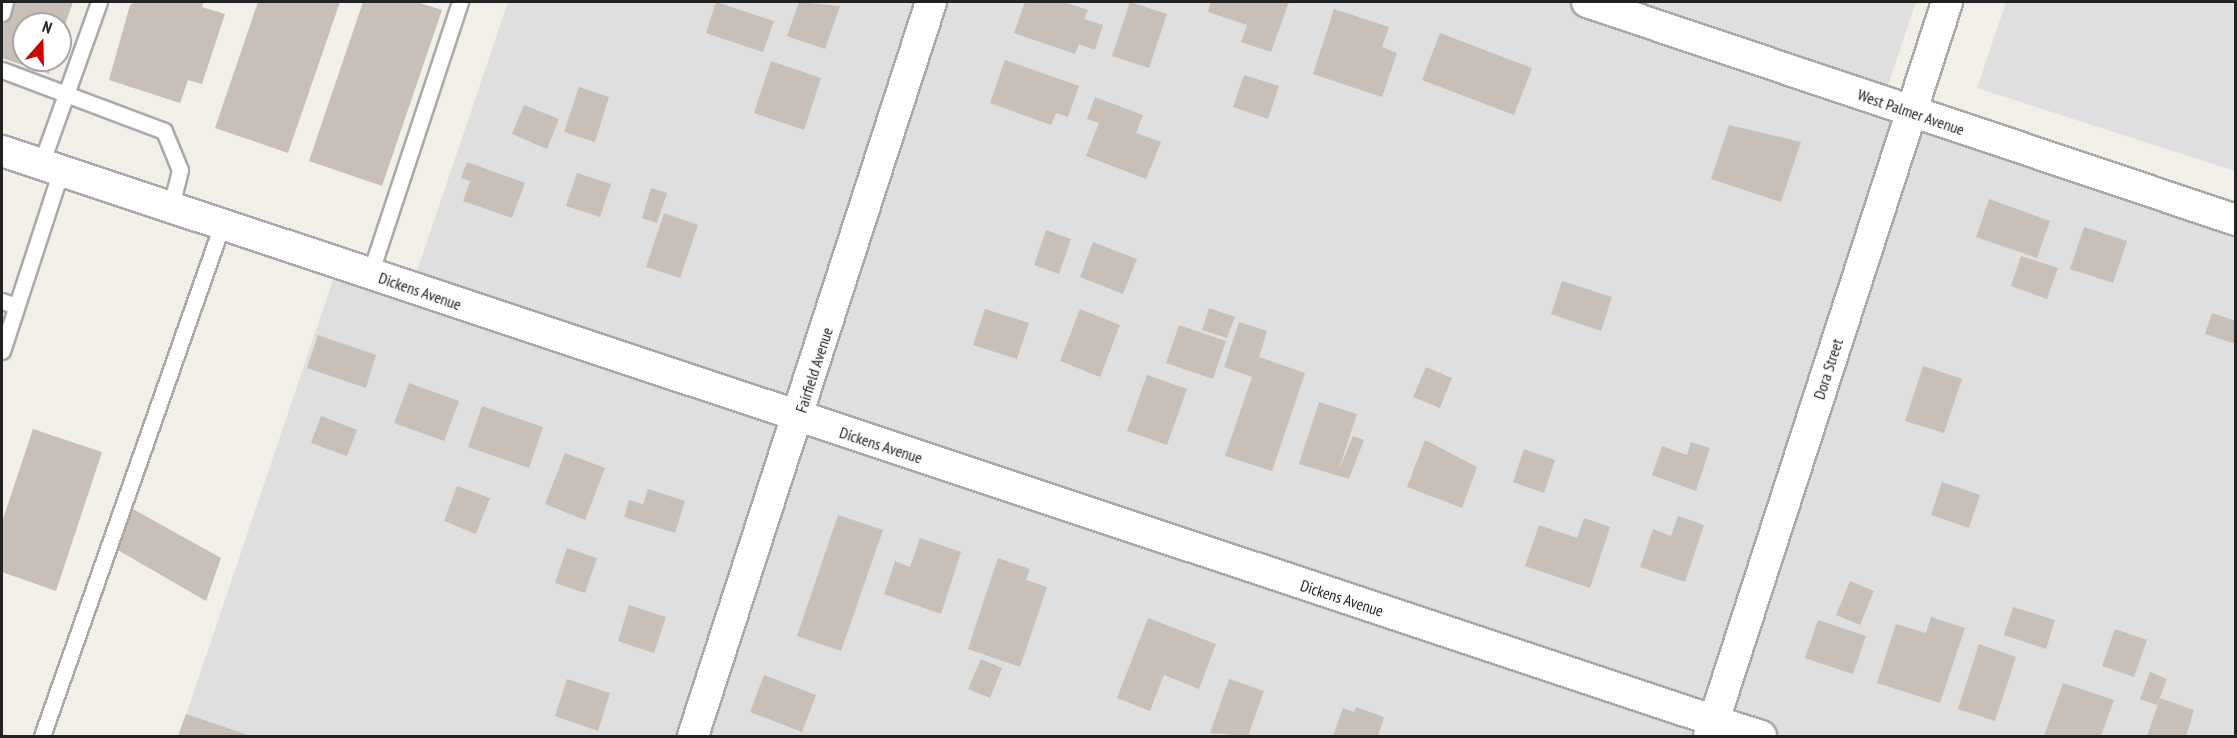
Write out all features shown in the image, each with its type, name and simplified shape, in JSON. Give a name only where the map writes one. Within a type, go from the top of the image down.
[{"type":"street","name":"Fairfield Avenue","points":[[693,736],[799,417],[931,2]]},
{"type":"street","name":"West Palmer Avenue","points":[[1587,2],[1911,113],[2235,220]]},
{"type":"street","name":"Dora Street","points":[[1711,729],[1947,2]]},
{"type":"street","name":"Dickens Avenue","points":[[2,151],[799,417],[1711,729],[1761,736]]},
{"type":"lane","points":[[2,13],[6,2]]},
{"type":"lane","points":[[2,351],[9,304],[51,167],[66,93],[99,2]]},
{"type":"lane","points":[[370,274],[460,2]]},
{"type":"lane","points":[[2,70],[164,131],[180,170],[171,207]]},
{"type":"lane","points":[[42,736],[222,225]]},
{"type":"shaded area","points":[[508,2],[1916,2],[1882,103],[2235,222],[2235,736],[179,736],[342,253],[415,277]]},
{"type":"shaded area","points":[[2006,2],[2235,2],[2235,171],[1977,88]]},
{"type":"building","points":[[10,2],[73,2],[69,12],[12,12],[12,61],[2,58],[2,28]]},
{"type":"building","points":[[135,2],[204,2],[202,7],[225,14],[202,84],[188,80],[180,103],[109,80],[130,5]]},
{"type":"building","points":[[258,2],[340,2],[288,153],[215,128]]},
{"type":"building","points":[[363,2],[417,2],[442,10],[382,186],[309,161]]},
{"type":"building","points":[[716,2],[774,21],[763,52],[706,33]]},
{"type":"building","points":[[799,2],[840,6],[825,49],[787,36]]},
{"type":"building","points":[[1025,2],[1064,2],[1088,10],[1084,19],[1103,25],[1095,50],[1079,44],[1075,54],[1014,33]]},
{"type":"building","points":[[1130,2],[1167,14],[1149,68],[1112,56]]},
{"type":"building","points":[[1211,2],[1289,2],[1271,52],[1241,42],[1247,25],[1208,12]]},
{"type":"building","points":[[1334,9],[1389,27],[1382,47],[1397,53],[1382,97],[1313,74]]},
{"type":"building","points":[[1440,33],[1532,68],[1514,115],[1422,80]]},
{"type":"building","points":[[1005,60],[1079,86],[1068,117],[1056,113],[1051,125],[990,103]]},
{"type":"building","points":[[771,61],[821,78],[804,130],[754,113]]},
{"type":"building","points":[[1244,75],[1279,86],[1268,119],[1233,107]]},
{"type":"building","points":[[579,87],[609,97],[595,142],[564,132]]},
{"type":"building","points":[[1095,97],[1143,115],[1136,133],[1161,142],[1146,179],[1086,156],[1099,123],[1087,119]]},
{"type":"building","points":[[524,105],[559,119],[547,149],[512,134]]},
{"type":"building","points":[[1729,125],[1801,142],[1781,202],[1711,179]]},
{"type":"building","points":[[467,162],[525,183],[512,218],[463,201],[470,181],[461,178]]},
{"type":"building","points":[[577,173],[611,184],[600,217],[566,206]]},
{"type":"building","points":[[651,188],[667,193],[657,223],[642,218]]},
{"type":"building","points":[[1989,199],[2050,221],[2037,258],[1976,237]]},
{"type":"building","points":[[664,213],[698,225],[680,278],[646,267]]},
{"type":"building","points":[[2084,227],[2127,241],[2113,283],[2070,269]]},
{"type":"building","points":[[1046,230],[1071,239],[1059,274],[1034,265]]},
{"type":"building","points":[[1093,242],[1137,259],[1123,294],[1080,277]]},
{"type":"building","points":[[2021,256],[2058,268],[2047,299],[2011,286]]},
{"type":"building","points":[[1562,281],[1612,297],[1601,331],[1551,314]]},
{"type":"building","points":[[1209,308],[1235,317],[1227,338],[1202,330]]},
{"type":"building","points":[[985,309],[1029,323],[1017,359],[973,345]]},
{"type":"building","points":[[1080,309],[1120,325],[1100,377],[1060,361]]},
{"type":"building","points":[[2212,313],[2236,321],[2236,344],[2205,334]]},
{"type":"building","points":[[1239,322],[1267,331],[1259,357],[1305,373],[1272,471],[1225,456],[1252,377],[1224,367]]},
{"type":"building","points":[[1179,325],[1226,341],[1213,379],[1166,363]]},
{"type":"building","points":[[318,335],[376,355],[366,388],[307,368]]},
{"type":"building","points":[[1923,366],[1962,379],[1944,433],[1905,421]]},
{"type":"building","points":[[1426,367],[1452,378],[1440,408],[1413,397]]},
{"type":"building","points":[[1147,375],[1187,389],[1167,445],[1127,431]]},
{"type":"building","points":[[409,383],[459,401],[444,441],[394,423]]},
{"type":"building","points":[[1319,402],[1357,414],[1338,472],[1353,436],[1364,440],[1349,479],[1299,464]]},
{"type":"building","points":[[482,406],[543,427],[529,468],[468,447]]},
{"type":"building","points":[[321,416],[357,430],[347,456],[311,443]]},
{"type":"building","points":[[33,429],[102,452],[56,591],[2,572],[2,522]]},
{"type":"building","points":[[1425,440],[1477,467],[1462,508],[1407,487]]},
{"type":"building","points":[[1691,442],[1710,448],[1696,491],[1652,475],[1662,446],[1687,455]]},
{"type":"building","points":[[1524,449],[1555,460],[1544,493],[1513,482]]},
{"type":"building","points":[[565,453],[605,468],[585,520],[545,504]]},
{"type":"building","points":[[1942,482],[1980,495],[1969,528],[1931,515]]},
{"type":"building","points":[[457,486],[490,498],[476,534],[444,521]]},
{"type":"building","points":[[648,489],[685,501],[675,533],[624,517],[629,500],[643,504]]},
{"type":"building","points":[[131,508],[221,558],[206,601],[116,549]]},
{"type":"building","points":[[838,515],[883,530],[841,651],[797,636]]},
{"type":"building","points":[[1678,516],[1704,525],[1685,582],[1640,567],[1653,529],[1671,536]]},
{"type":"building","points":[[1584,518],[1610,527],[1590,588],[1525,566],[1539,525],[1577,538]]},
{"type":"building","points":[[920,538],[961,552],[941,614],[884,594],[895,561],[910,567]]},
{"type":"building","points":[[567,548],[597,558],[585,593],[555,583]]},
{"type":"building","points":[[998,558],[1030,569],[1026,580],[1047,587],[1020,667],[968,649]]},
{"type":"building","points":[[1850,581],[1874,591],[1860,625],[1836,615]]},
{"type":"building","points":[[629,605],[666,617],[654,653],[618,641]]},
{"type":"building","points":[[2013,607],[2055,620],[2046,649],[2004,635]]},
{"type":"building","points":[[1931,617],[1965,628],[1940,703],[1877,683],[1896,624],[1926,633]]},
{"type":"building","points":[[1148,618],[1216,644],[1199,689],[1164,675],[1150,711],[1117,698]]},
{"type":"building","points":[[1818,620],[1866,636],[1853,674],[1805,658]]},
{"type":"building","points":[[2115,629],[2147,640],[2134,677],[2102,666]]},
{"type":"building","points":[[1979,644],[2016,657],[1995,721],[1958,709]]},
{"type":"building","points":[[981,659],[1002,668],[990,698],[968,689]]},
{"type":"building","points":[[2150,672],[2167,679],[2157,705],[2140,699]]},
{"type":"building","points":[[764,675],[816,695],[802,732],[750,712]]},
{"type":"building","points":[[567,679],[610,693],[598,731],[555,716]]},
{"type":"building","points":[[1229,679],[1264,691],[1248,736],[1210,733]]},
{"type":"building","points":[[2063,683],[2114,700],[2101,736],[2044,736]]},
{"type":"building","points":[[2160,698],[2194,710],[2186,736],[2147,736]]},
{"type":"building","points":[[1356,707],[1384,717],[1378,736],[1333,736],[1343,708],[1354,712]]},
{"type":"building","points":[[186,714],[251,736],[178,736]]}]
